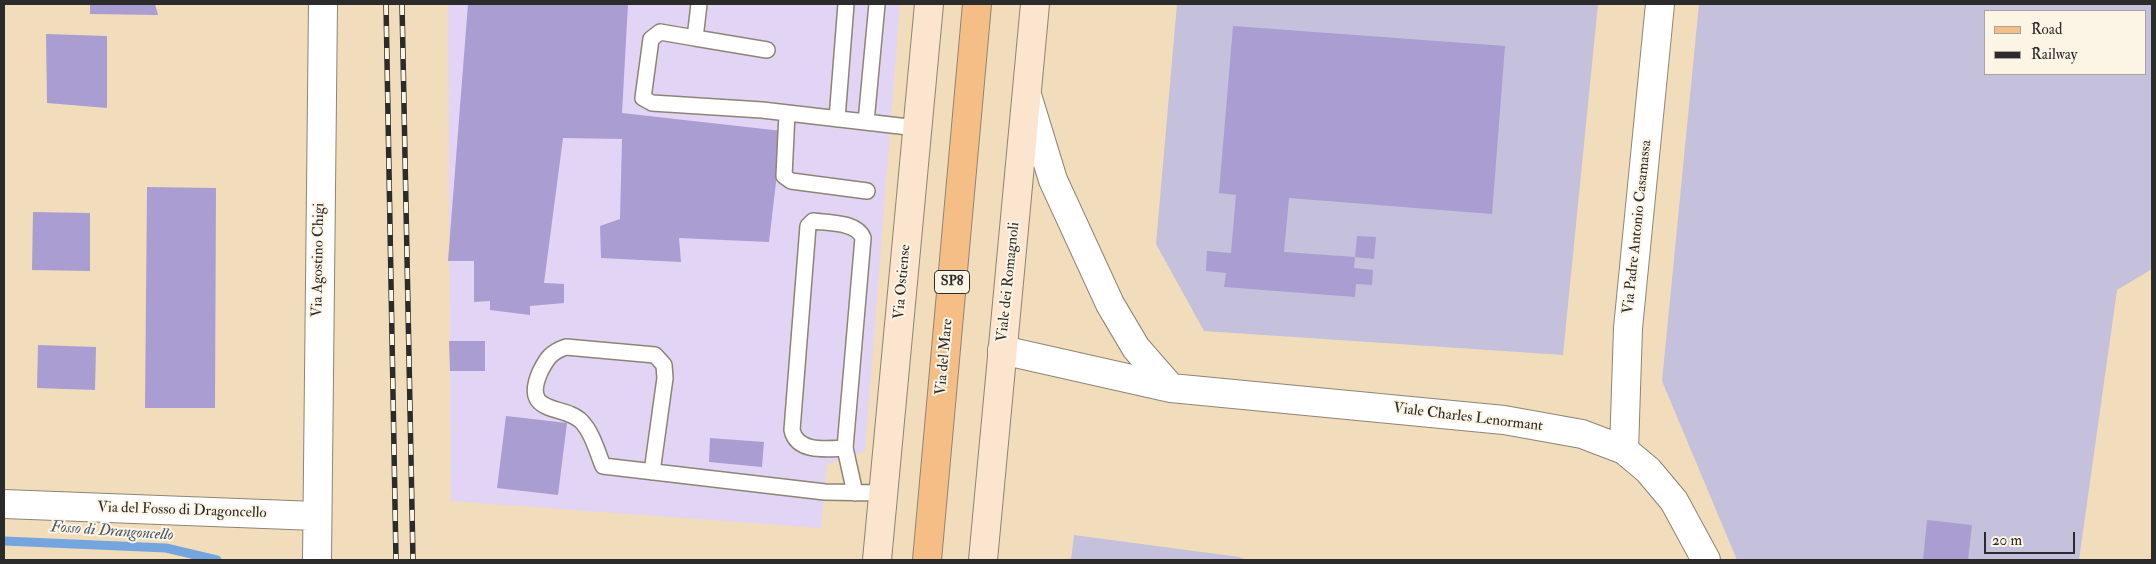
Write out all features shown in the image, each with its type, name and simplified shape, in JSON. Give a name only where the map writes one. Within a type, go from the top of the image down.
[{"type":"main road","name":"Via Ostiense","points":[[877,560],[929,4]]},
{"type":"main road","name":"Via del Mare","points":[[927,560],[976,4]]},
{"type":"main road","name":"Viale dei Romagnoli","points":[[983,560],[1035,4]]},
{"type":"street","name":"Via Agostino Chigi","points":[[316,516],[322,4]]},
{"type":"street","name":"Via Padre Antonio Casamassa","points":[[1624,450],[1628,328],[1660,4]]},
{"type":"street","points":[[1027,96],[1053,180],[1110,304],[1136,348],[1171,388]]},
{"type":"street","name":"Viale Charles Lenormant","points":[[1002,350],[1171,388],[1504,420],[1582,434],[1624,450],[1648,470],[1674,501],[1706,560]]},
{"type":"street","name":"Via del Fosso di Dragoncello","points":[[4,504],[316,516]]},
{"type":"street","points":[[316,516],[317,560]]},
{"type":"lane","points":[[695,38],[700,4]]},
{"type":"lane","points":[[837,118],[846,4]]},
{"type":"lane","points":[[866,122],[877,4]]},
{"type":"lane","points":[[767,50],[660,32],[651,38],[643,98],[652,104],[762,110],[917,128]]},
{"type":"lane","points":[[787,113],[784,176],[791,181],[867,191]]},
{"type":"lane","points":[[845,448],[821,450],[799,443],[794,437],[792,430],[808,226],[813,221],[854,227],[861,232],[863,238],[845,448],[855,493]]},
{"type":"lane","points":[[652,472],[665,378],[664,365],[655,355],[566,347],[555,350],[547,358],[537,380],[536,395],[543,406],[580,419],[590,433],[603,466],[652,472],[825,492],[883,493]]},
{"type":"shaded area","points":[[448,4],[900,4],[865,451],[827,464],[821,528],[451,501]]},
{"type":"shaded area","points":[[1177,4],[1598,4],[1563,355],[1204,331],[1156,244]]},
{"type":"shaded area","points":[[1699,4],[2152,4],[2152,269],[2117,290],[2079,560],[1737,560],[1662,381]]},
{"type":"shaded area","points":[[1074,535],[1239,557],[1247,560],[1071,560]]},
{"type":"building","points":[[90,4],[155,4],[158,15],[90,14]]},
{"type":"building","points":[[468,4],[628,4],[622,113],[782,131],[769,242],[679,238],[681,262],[601,258],[600,226],[620,219],[622,139],[563,138],[544,283],[564,284],[564,303],[530,306],[530,315],[490,310],[490,301],[474,302],[474,261],[448,261]]},
{"type":"building","points":[[1233,26],[1505,46],[1492,214],[1289,198],[1284,252],[1355,257],[1354,268],[1373,270],[1372,285],[1356,284],[1355,297],[1224,287],[1226,273],[1206,271],[1207,251],[1231,253],[1236,195],[1219,193]]},
{"type":"building","points":[[46,34],[107,36],[107,108],[47,103]]},
{"type":"building","points":[[147,187],[216,188],[215,408],[145,408]]},
{"type":"building","points":[[33,212],[90,213],[90,271],[32,270]]},
{"type":"building","points":[[1357,236],[1376,237],[1374,259],[1355,257]]},
{"type":"building","points":[[449,341],[485,341],[485,371],[450,371]]},
{"type":"building","points":[[38,345],[96,347],[95,390],[37,388]]},
{"type":"building","points":[[506,416],[567,423],[558,495],[497,488]]},
{"type":"building","points":[[710,438],[764,442],[762,467],[709,462]]},
{"type":"building","points":[[1927,520],[1972,525],[1968,560],[1923,560]]},
{"type":"waterway","name":"Fosso di Drangoncello","points":[[4,541],[166,548],[217,560]]},
{"type":"railway","points":[[386,4],[396,560]]},
{"type":"railway","points":[[402,4],[413,560]]}]
